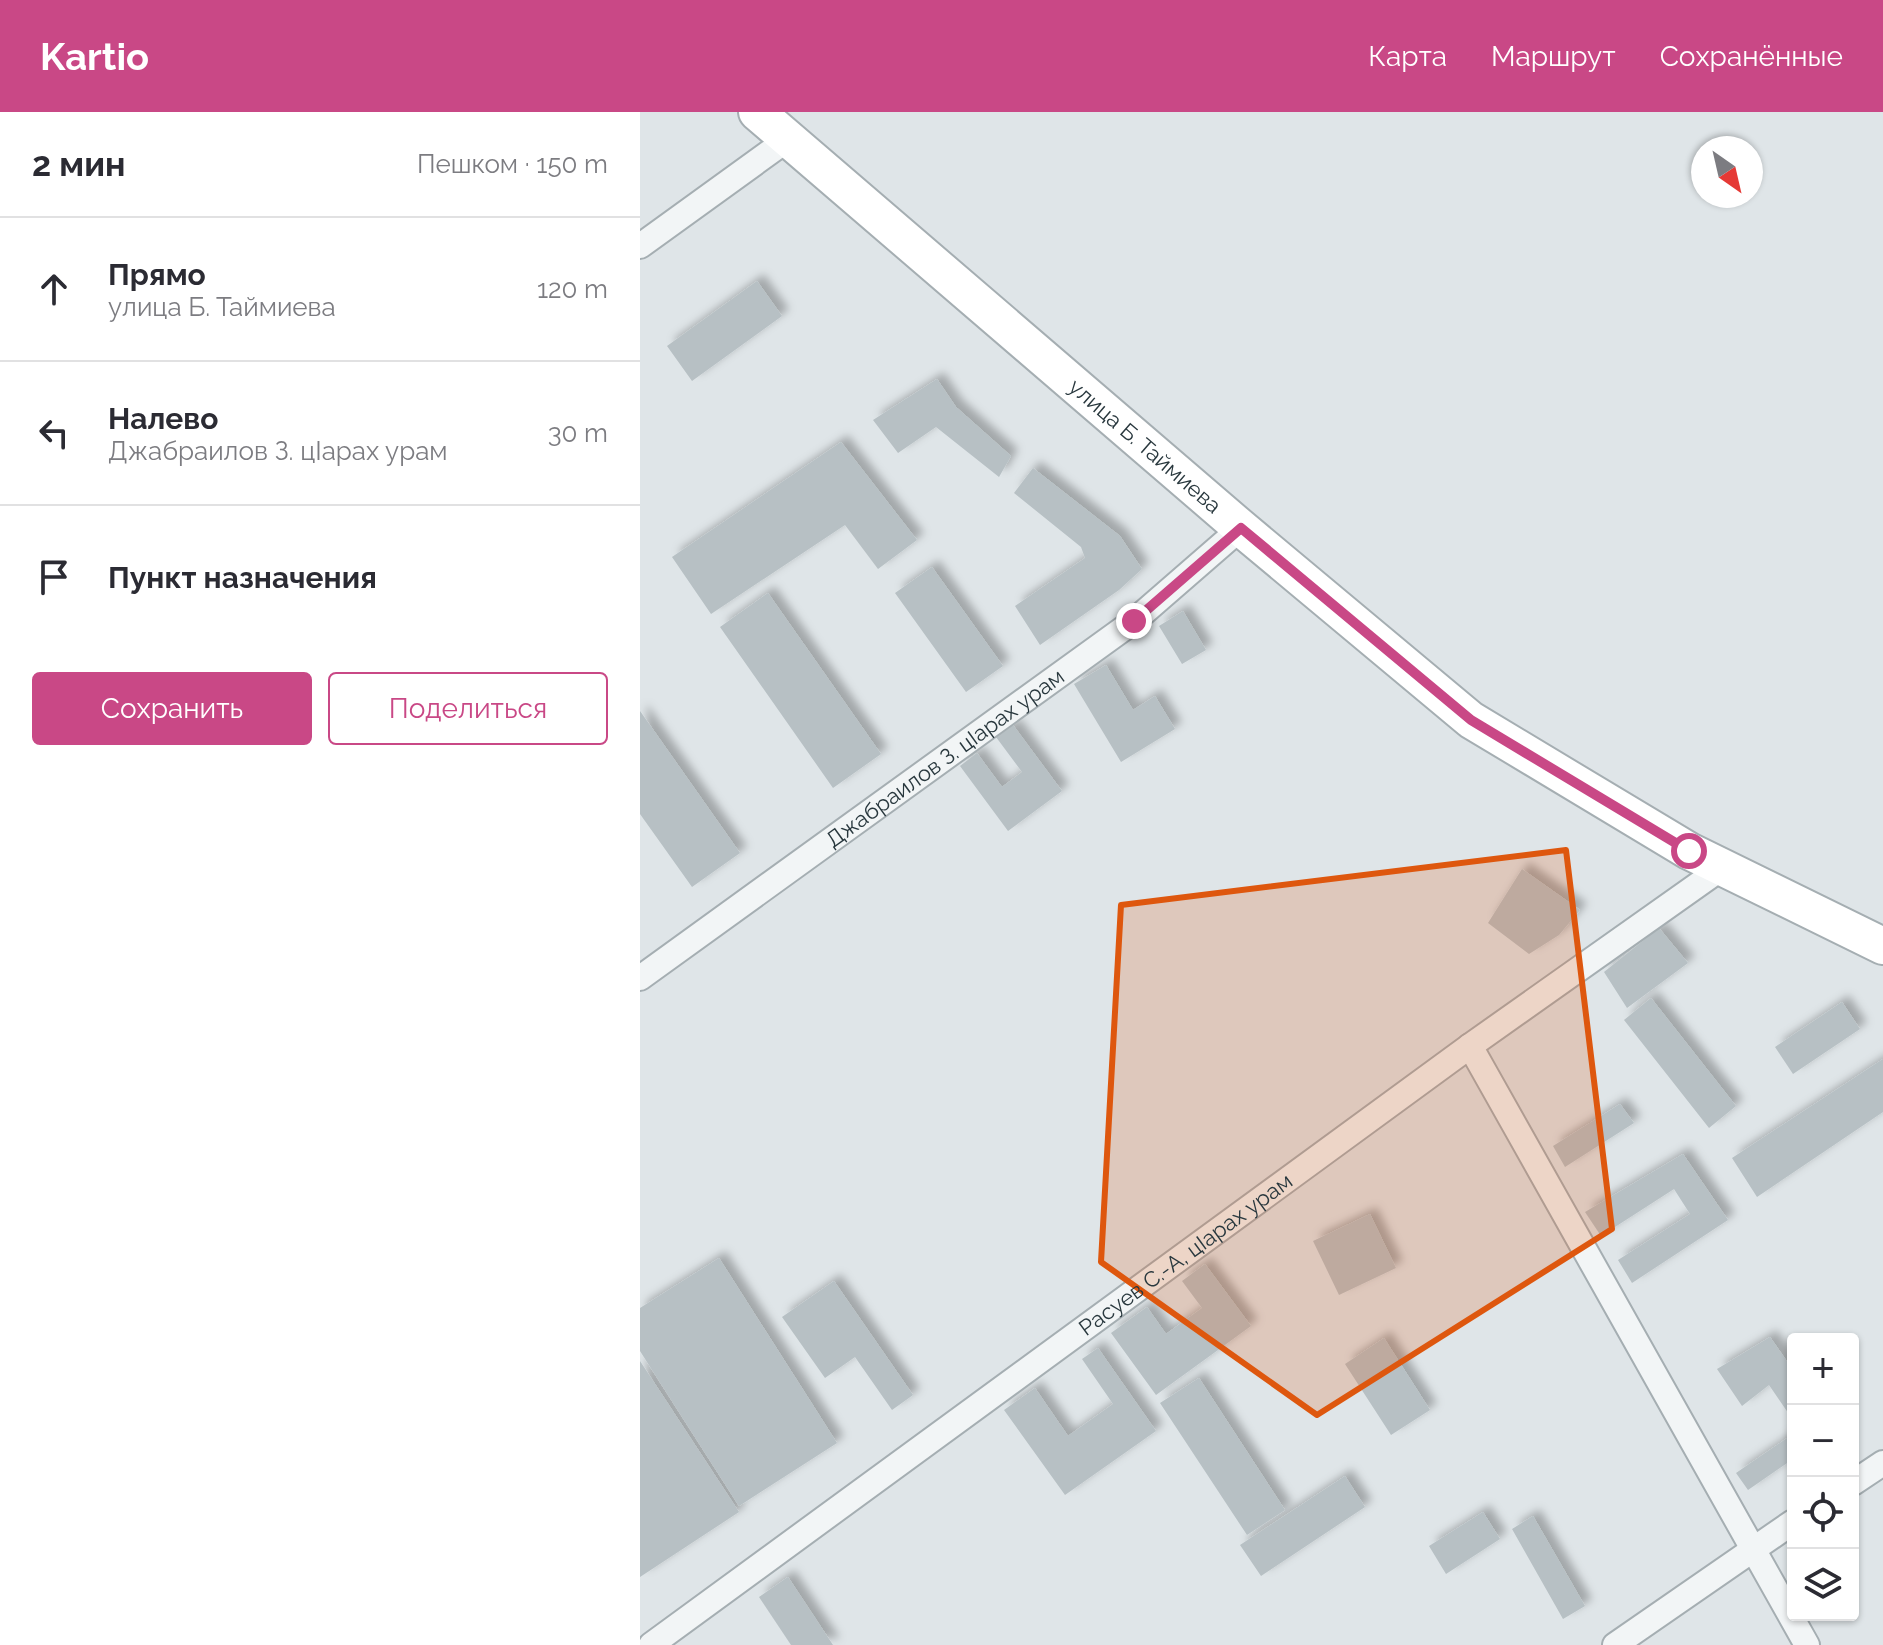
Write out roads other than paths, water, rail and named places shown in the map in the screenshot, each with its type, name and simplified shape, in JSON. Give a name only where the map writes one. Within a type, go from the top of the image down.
[{"type":"main road","name":"улица Б. Таймиева","points":[[757,112],[1241,528],[1471,720],[1689,851],[1883,946]]},
{"type":"street","points":[[640,246],[788,139]]},
{"type":"street","name":"Джабраилов З. цIарах урам","points":[[640,978],[1134,621],[1241,528]]},
{"type":"street","name":"Расуев С.-А, цIарах урам","points":[[651,1645],[1470,1046],[1723,867]]},
{"type":"street","points":[[1470,1046],[1807,1645]]},
{"type":"street","points":[[1859,1479],[1883,1463]]},
{"type":"street","points":[[1615,1645],[1787,1526]]}]
